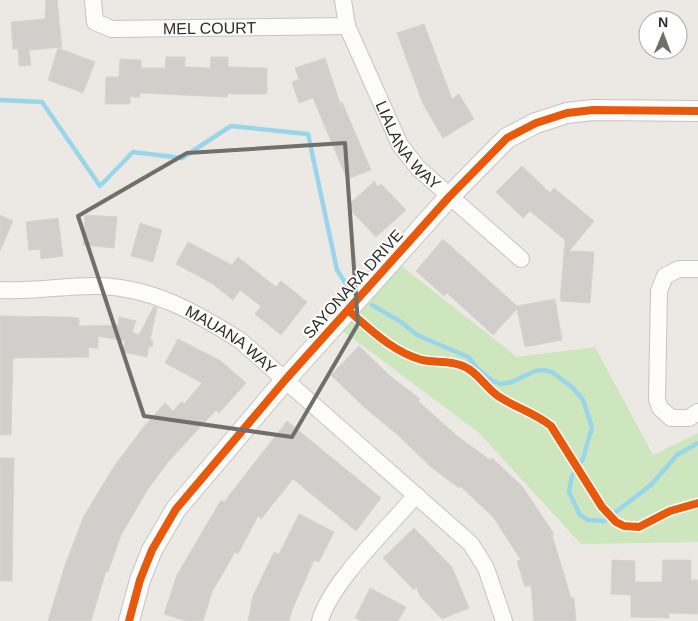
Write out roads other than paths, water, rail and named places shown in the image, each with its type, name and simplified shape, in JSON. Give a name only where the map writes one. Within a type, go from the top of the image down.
[{"type":"street","name":"MEL COURT","points":[[93,0],[95,22],[112,29],[347,26]]},
{"type":"street","name":"LIALANA WAY","points":[[343,0],[347,26],[400,145],[418,168],[521,259]]},
{"type":"street","name":"SAYONARA DRIVE","points":[[129,621],[143,572],[152,550],[176,509],[286,379],[449,197],[506,138],[536,123],[567,113],[593,110],[698,111]]},
{"type":"street","points":[[698,269],[679,269],[665,276],[659,291],[657,400],[660,408],[666,415],[680,420],[698,412]]},
{"type":"street","name":"MAUANA WAY","points":[[0,290],[99,286],[134,289],[164,298],[199,314],[241,341],[470,544],[486,568],[504,621]]},
{"type":"street","points":[[320,621],[322,612],[338,584],[416,495]]},
{"type":"waterway","points":[[0,100],[42,102],[100,186],[133,152],[182,158],[231,126],[308,134],[337,270],[350,290]]},
{"type":"waterway","points":[[372,305],[401,322],[417,335],[468,357],[479,370],[493,381],[501,384],[512,382],[535,371],[544,370],[552,372],[573,388],[583,400],[592,427],[583,459],[572,476],[569,492],[580,515],[588,520],[604,521],[651,485],[677,455],[698,443]]}]
